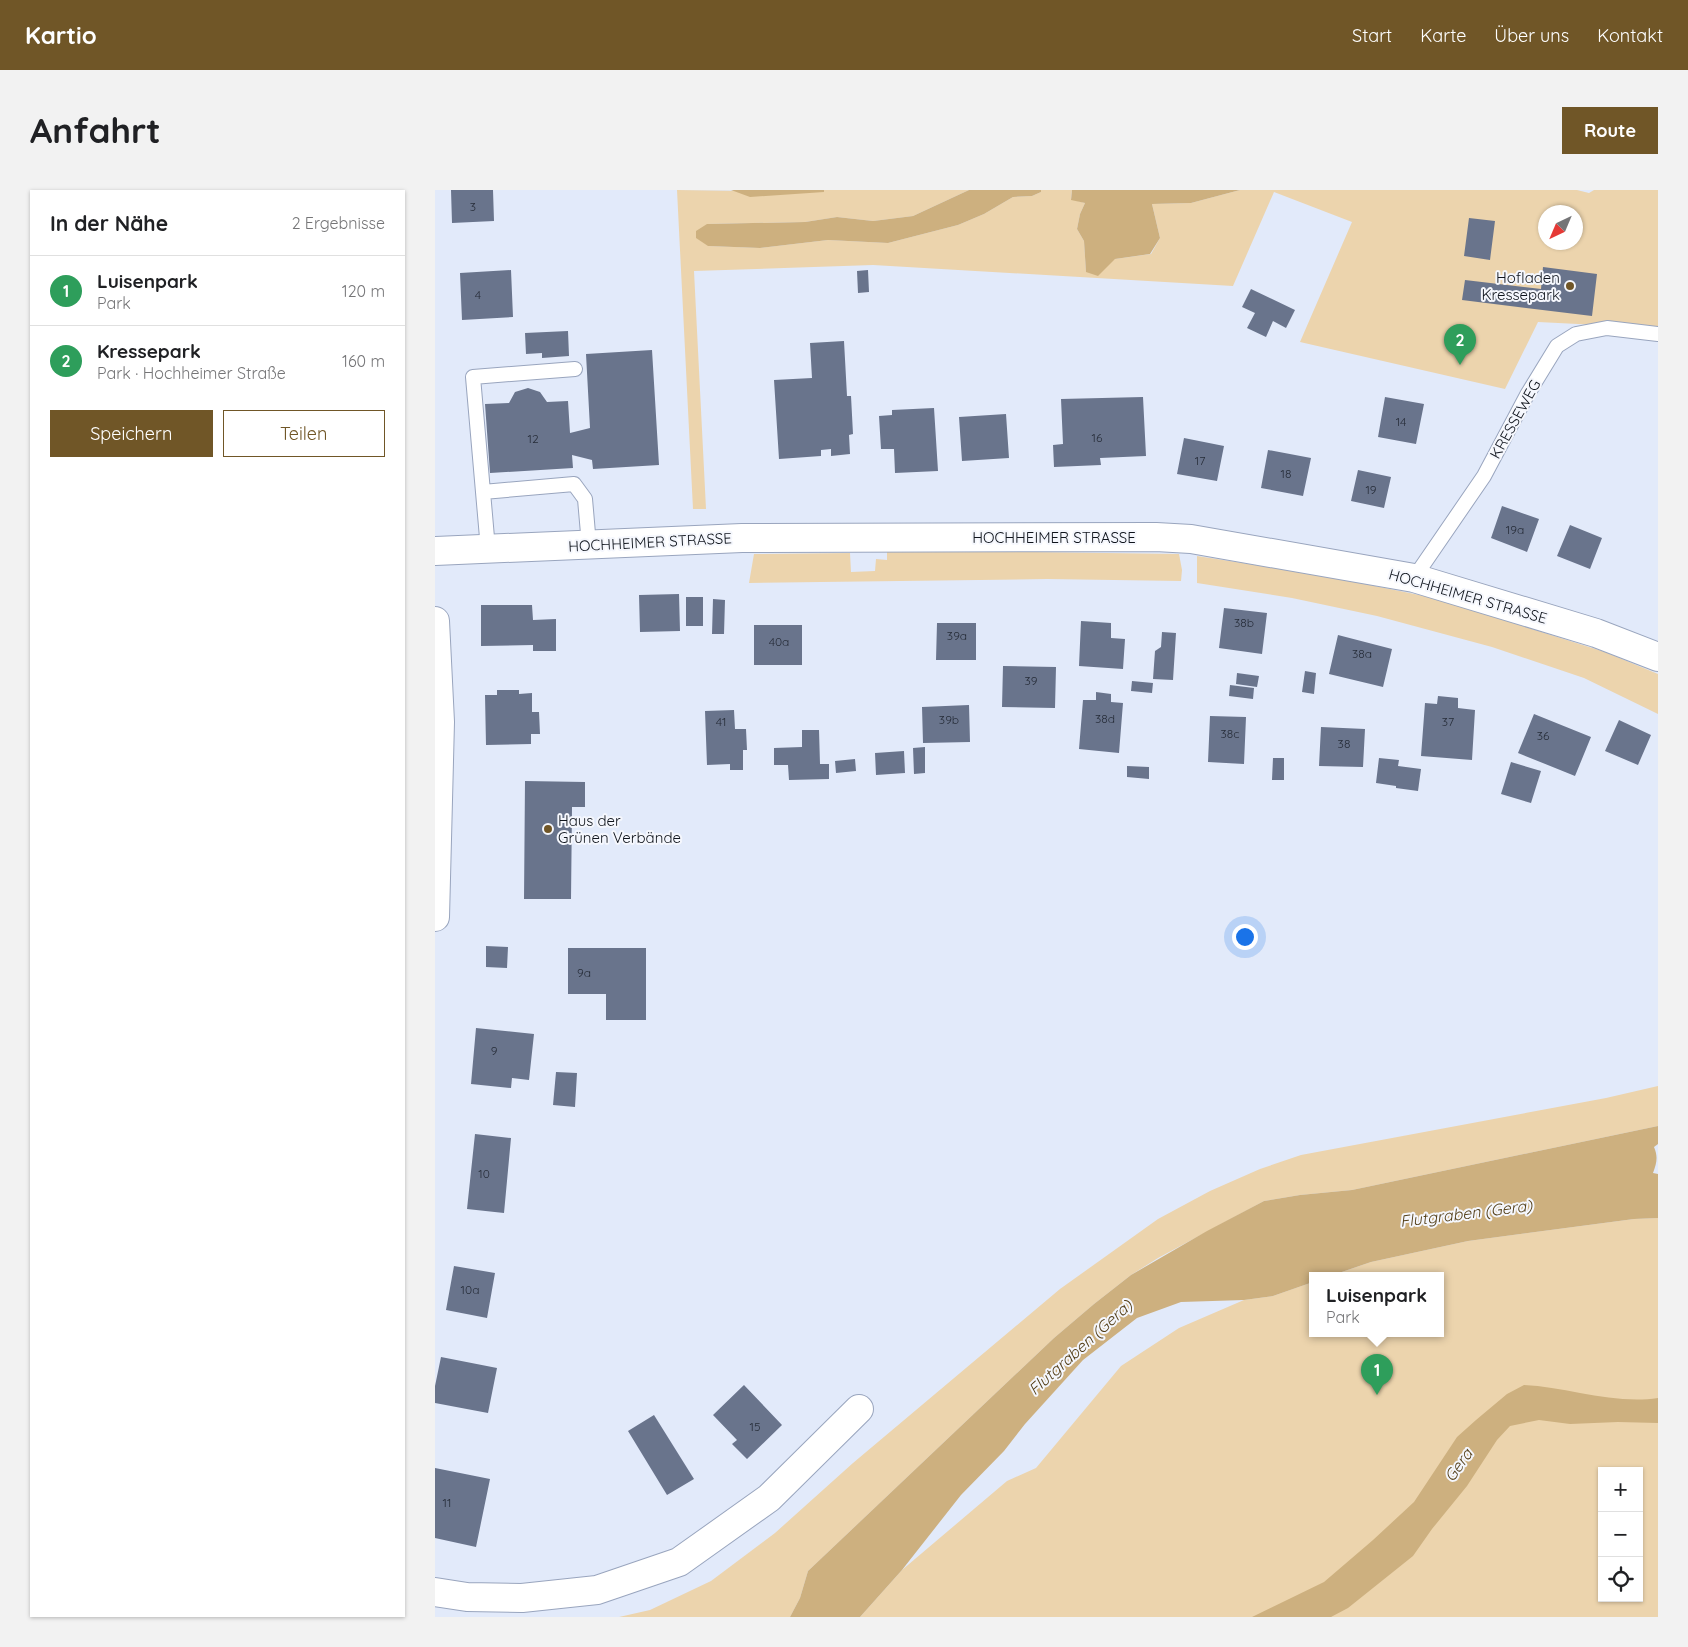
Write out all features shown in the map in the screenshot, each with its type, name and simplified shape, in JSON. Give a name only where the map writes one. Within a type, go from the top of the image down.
[{"type":"street","name":"HOCHHEIMER STRASSE","points":[[435,551],[742,538],[1155,537],[1191,539],[1414,578],[1596,633],[1658,657]]},
{"type":"street","points":[[435,621],[440,722],[435,916]]},
{"type":"street","points":[[435,1592],[467,1597],[522,1598],[597,1590],[679,1562],[769,1498],[859,1409]]},
{"type":"lane","name":"KRESSEWEG","points":[[1414,578],[1484,476],[1527,395],[1557,346],[1576,334],[1607,328],[1658,334]]},
{"type":"lane","points":[[488,549],[473,377],[575,369]]},
{"type":"lane","points":[[483,492],[574,484],[585,499],[589,545]]},
{"type":"shaded area","points":[[677,190],[824,192],[824,190],[969,190],[913,216],[873,221],[837,217],[805,222],[707,224],[708,246],[760,248],[828,240],[888,243],[958,225],[984,214],[1013,197],[1032,196],[1041,192],[1041,190],[1072,190],[1071,199],[1085,203],[1080,214],[1077,229],[1084,241],[1086,272],[1115,259],[1151,254],[1160,238],[1152,204],[1191,203],[1240,190],[1577,190],[1589,193],[1594,190],[1658,190],[1658,328],[1538,322],[1505,389],[1300,342],[1352,222],[1274,192],[1233,286],[873,265],[694,271],[706,509],[693,509]]},
{"type":"shaded area","points":[[962,551],[1179,554],[1182,570],[1181,581],[1047,579],[749,583],[754,554],[850,553],[851,572],[875,571],[876,559],[887,560],[887,552]]},
{"type":"shaded area","points":[[1197,556],[1321,575],[1434,598],[1605,652],[1658,674],[1658,714],[1584,678],[1492,647],[1377,616],[1292,598],[1197,583]]},
{"type":"shaded area","points":[[1658,1086],[1658,1126],[1352,1190],[1264,1201],[1158,1258],[1131,1275],[1054,1338],[808,1571],[800,1598],[790,1617],[619,1617],[650,1610],[711,1581],[775,1533],[853,1463],[1060,1289],[1158,1219],[1210,1191],[1260,1169],[1301,1155],[1606,1098]]},
{"type":"shaded area","points":[[1658,1218],[1658,1617],[860,1617],[902,1570],[1007,1481],[1036,1468],[1121,1366],[1179,1328],[1244,1300],[1273,1296],[1309,1283],[1309,1337],[1444,1337],[1444,1272],[1342,1272],[1371,1262],[1468,1241],[1634,1219]]},
{"type":"water","points":[[731,190],[824,190],[824,192],[750,197]]},
{"type":"water","points":[[969,190],[1041,190],[1041,192],[1032,196],[1013,197],[984,214],[958,225],[888,243],[828,240],[760,248],[708,246],[696,238],[696,231],[707,224],[805,222],[837,217],[873,221],[913,216]]},
{"type":"water","points":[[1072,190],[1240,190],[1191,203],[1152,204],[1160,238],[1150,254],[1115,259],[1098,276],[1086,272],[1084,241],[1077,229],[1080,214],[1085,203],[1071,200]]},
{"type":"water","name":"Flutgraben (Gera)","points":[[1658,1126],[1658,1144],[1654,1147],[1657,1160],[1653,1173],[1658,1174],[1658,1218],[1634,1219],[1468,1241],[1371,1262],[1342,1272],[1309,1272],[1309,1283],[1273,1296],[1244,1300],[1181,1302],[1137,1318],[1083,1360],[1025,1424],[1004,1451],[961,1495],[902,1570],[860,1617],[790,1617],[800,1598],[808,1571],[1054,1338],[1131,1275],[1264,1201],[1352,1190]]},
{"type":"water","name":"Gera","points":[[1524,1385],[1625,1399],[1642,1400],[1658,1398],[1658,1423],[1570,1424],[1539,1420],[1510,1426],[1497,1440],[1467,1486],[1413,1556],[1348,1608],[1331,1617],[1252,1617],[1324,1582],[1414,1502],[1457,1437],[1507,1394]]},
{"type":"building","points":[[451,190],[493,190],[494,221],[452,223]]},
{"type":"building","points":[[1469,218],[1495,221],[1490,260],[1464,256]]},
{"type":"building","points":[[1543,267],[1597,274],[1592,316],[1462,300],[1465,280],[1541,289]]},
{"type":"building","points":[[511,270],[513,317],[462,320],[460,273]]},
{"type":"building","points":[[868,270],[869,292],[858,293],[857,271]]},
{"type":"building","points":[[1251,289],[1295,310],[1286,328],[1273,321],[1266,337],[1247,328],[1255,313],[1242,307]]},
{"type":"building","points":[[568,331],[569,356],[542,358],[542,353],[526,354],[525,333]]},
{"type":"building","points":[[844,341],[847,396],[851,396],[853,434],[849,435],[850,454],[831,456],[831,449],[821,450],[821,456],[779,459],[774,380],[812,378],[810,343]]},
{"type":"building","points":[[652,350],[659,465],[593,469],[592,460],[572,455],[573,468],[490,473],[485,404],[509,403],[515,392],[528,388],[540,392],[547,402],[568,401],[570,433],[590,428],[586,354]]},
{"type":"building","points":[[1143,397],[1146,456],[1100,458],[1101,465],[1054,467],[1053,445],[1063,444],[1061,399]]},
{"type":"building","points":[[1385,397],[1424,404],[1416,444],[1378,437]]},
{"type":"building","points":[[934,408],[938,471],[895,473],[894,449],[881,449],[879,416],[892,415],[892,410]]},
{"type":"building","points":[[1006,414],[1009,458],[962,461],[959,417]]},
{"type":"building","points":[[1184,438],[1224,446],[1217,481],[1177,474]]},
{"type":"building","points":[[1268,450],[1311,458],[1303,496],[1261,488]]},
{"type":"building","points":[[1358,470],[1391,477],[1384,508],[1351,501]]},
{"type":"building","points":[[1502,506],[1539,519],[1527,552],[1491,538]]},
{"type":"building","points":[[1570,525],[1602,538],[1590,569],[1557,556]]},
{"type":"building","points":[[679,594],[680,631],[640,632],[639,595]]},
{"type":"building","points":[[686,597],[703,597],[703,626],[686,626]]},
{"type":"building","points":[[713,599],[725,600],[724,634],[712,634]]},
{"type":"building","points":[[481,605],[532,605],[533,620],[556,619],[556,651],[533,651],[533,645],[481,646]]},
{"type":"building","points":[[1224,608],[1267,613],[1262,654],[1219,648]]},
{"type":"building","points":[[1081,621],[1111,623],[1111,638],[1125,639],[1123,669],[1079,666]]},
{"type":"building","points":[[937,623],[976,623],[976,660],[936,660]]},
{"type":"building","points":[[754,625],[802,625],[802,665],[754,665]]},
{"type":"building","points":[[1162,632],[1176,633],[1173,680],[1153,679],[1155,651],[1161,647]]},
{"type":"building","points":[[1338,635],[1392,649],[1383,687],[1329,674]]},
{"type":"building","points":[[1003,666],[1056,667],[1055,708],[1002,707]]},
{"type":"building","points":[[1305,671],[1316,673],[1314,694],[1302,692]]},
{"type":"building","points":[[1237,673],[1259,676],[1257,687],[1236,684]]},
{"type":"building","points":[[1132,681],[1153,683],[1152,693],[1131,691]]},
{"type":"building","points":[[1230,685],[1254,688],[1253,699],[1229,696]]},
{"type":"building","points":[[497,690],[519,690],[519,694],[532,693],[532,712],[539,712],[540,734],[531,734],[531,744],[486,745],[485,695],[497,695]]},
{"type":"building","points":[[1096,692],[1111,694],[1111,702],[1123,703],[1119,753],[1079,749],[1083,700],[1096,700]]},
{"type":"building","points":[[1438,696],[1458,698],[1458,708],[1475,710],[1472,760],[1421,756],[1425,703],[1437,704]]},
{"type":"building","points":[[969,705],[970,742],[923,743],[922,707]]},
{"type":"building","points":[[734,710],[735,729],[746,729],[747,750],[743,750],[743,770],[730,770],[730,764],[707,765],[705,711]]},
{"type":"building","points":[[1534,714],[1591,737],[1575,776],[1518,753]]},
{"type":"building","points":[[1210,716],[1246,717],[1244,764],[1208,762]]},
{"type":"building","points":[[1619,720],[1651,735],[1638,765],[1605,751]]},
{"type":"building","points":[[1321,727],[1365,729],[1363,767],[1319,766]]},
{"type":"building","points":[[802,730],[819,730],[820,764],[829,764],[829,779],[789,780],[788,765],[774,765],[774,748],[802,747]]},
{"type":"building","points":[[925,747],[925,773],[914,774],[913,748]]},
{"type":"building","points":[[904,751],[905,773],[876,775],[875,753]]},
{"type":"building","points":[[1273,758],[1284,758],[1284,780],[1272,780]]},
{"type":"building","points":[[1379,758],[1399,760],[1398,766],[1421,769],[1418,791],[1376,783]]},
{"type":"building","points":[[855,759],[856,771],[836,773],[835,761]]},
{"type":"building","points":[[1511,762],[1541,771],[1531,803],[1501,794]]},
{"type":"building","points":[[1127,766],[1149,767],[1149,779],[1127,777]]},
{"type":"building","name":"Haus der Grünen Verbände","points":[[525,781],[585,782],[585,807],[572,807],[571,899],[524,899]]},
{"type":"building","points":[[486,946],[508,947],[507,968],[486,967]]},
{"type":"building","points":[[568,948],[646,948],[646,1020],[606,1020],[606,994],[568,994]]},
{"type":"building","points":[[476,1028],[534,1034],[529,1080],[512,1078],[511,1088],[471,1084]]},
{"type":"building","points":[[556,1072],[577,1073],[575,1107],[553,1105]]},
{"type":"building","points":[[475,1134],[511,1138],[504,1213],[467,1209]]},
{"type":"building","points":[[454,1266],[495,1273],[487,1318],[446,1310]]},
{"type":"building","points":[[441,1357],[497,1368],[488,1413],[435,1403],[435,1386]]},
{"type":"building","points":[[744,1385],[782,1425],[747,1459],[732,1444],[737,1440],[713,1415]]},
{"type":"building","points":[[654,1415],[694,1479],[667,1495],[628,1431]]},
{"type":"building","points":[[435,1468],[490,1479],[476,1547],[435,1538]]},
{"type":"place","name":"Hofladen Kressepark","points":[[1570,286]]},
{"type":"place","name":"Kressepark","points":[[1460,365]]},
{"type":"place","name":"Haus der Grünen Verbände","points":[[548,829]]},
{"type":"place","name":"Luisenpark","points":[[1377,1395]]}]
